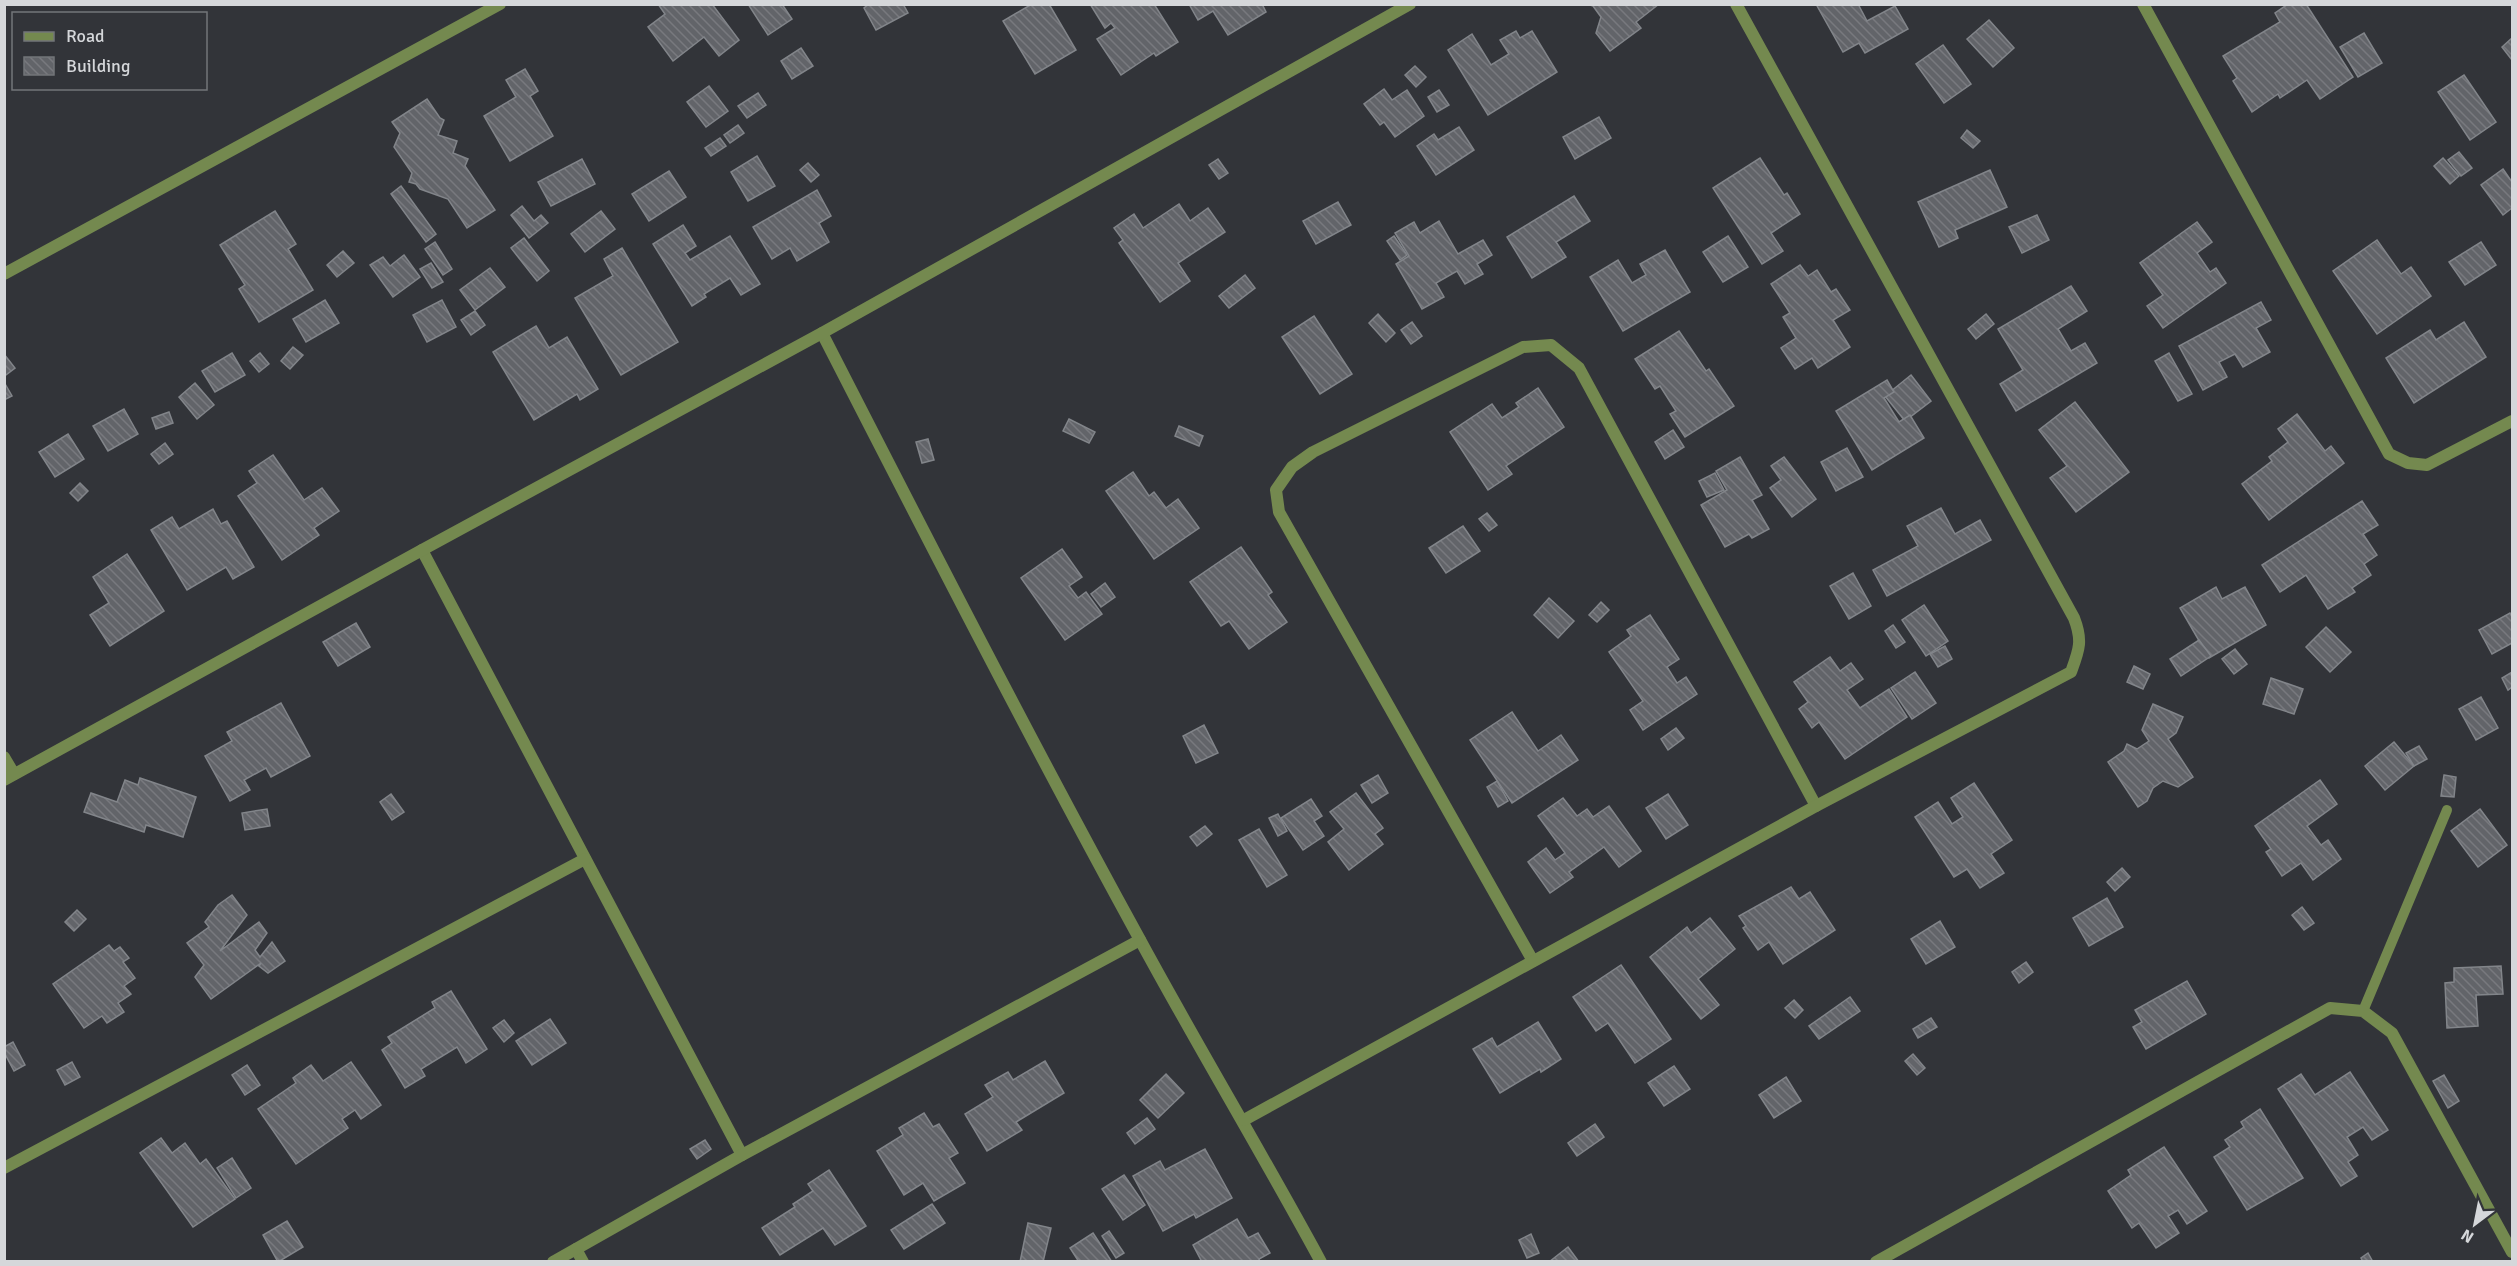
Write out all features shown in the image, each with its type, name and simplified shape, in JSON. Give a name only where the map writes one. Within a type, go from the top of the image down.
[{"type":"street","points":[[4,274],[500,4]]},
{"type":"street","points":[[4,757],[9,777],[822,333],[1410,4]]},
{"type":"street","points":[[1244,1120],[1816,807],[2071,672],[2079,650],[2080,634],[2074,618],[1736,4]]},
{"type":"street","points":[[2143,4],[2389,454],[2408,463],[2427,465],[2512,420]]},
{"type":"street","points":[[822,333],[968,618],[1140,940],[1244,1120],[1321,1262]]},
{"type":"street","points":[[1533,961],[1279,512],[1276,490],[1292,467],[1313,452],[1523,347],[1551,345],[1580,368],[1816,807]]},
{"type":"street","points":[[422,550],[742,1155]]},
{"type":"street","points":[[4,1168],[585,859]]},
{"type":"street","points":[[553,1262],[742,1155],[1140,940]]},
{"type":"street","points":[[1876,1262],[2330,1008],[2363,1011],[2392,1033],[2512,1252]]},
{"type":"street","points":[[576,1249],[583,1262]]},
{"type":"lane","points":[[2363,1011],[2447,810]]},
{"type":"building","points":[[658,4],[712,4],[739,40],[719,56],[704,37],[673,61],[648,27],[665,14]]},
{"type":"building","points":[[748,4],[782,4],[792,19],[768,35]]},
{"type":"building","points":[[869,4],[903,4],[908,13],[876,30],[864,8]]},
{"type":"building","points":[[1032,4],[1049,4],[1076,50],[1035,74],[1003,21]]},
{"type":"building","points":[[1090,4],[1154,4],[1178,42],[1156,56],[1154,53],[1121,75],[1097,39],[1115,28],[1111,23],[1105,28]]},
{"type":"building","points":[[1189,4],[1262,4],[1266,12],[1228,35],[1213,11],[1198,20]]},
{"type":"building","points":[[1587,4],[1659,4],[1636,22],[1641,28],[1610,51],[1596,33],[1601,17],[1593,6]]},
{"type":"building","points":[[1816,4],[1858,4],[1867,21],[1895,6],[1908,29],[1865,53],[1859,43],[1843,52]]},
{"type":"building","points":[[2288,4],[2306,4],[2353,77],[2320,99],[2307,80],[2280,98],[2278,94],[2252,112],[2233,81],[2237,78],[2223,56],[2280,22],[2275,13]]},
{"type":"building","points":[[1989,20],[2014,48],[1993,67],[1967,39]]},
{"type":"building","points":[[1516,31],[1520,38],[1532,31],[1557,72],[1488,115],[1448,50],[1472,34],[1491,65],[1509,54],[1500,40]]},
{"type":"building","points":[[2364,33],[2382,63],[2358,77],[2340,47]]},
{"type":"building","points":[[2512,38],[2512,60],[2502,47]]},
{"type":"building","points":[[1943,45],[1971,84],[1944,103],[1916,64]]},
{"type":"building","points":[[801,48],[813,66],[792,79],[781,61]]},
{"type":"building","points":[[1415,66],[1426,77],[1416,87],[1405,75]]},
{"type":"building","points":[[525,69],[538,91],[530,96],[553,136],[510,161],[484,116],[516,97],[506,80]]},
{"type":"building","points":[[2464,75],[2496,122],[2470,140],[2438,92]]},
{"type":"building","points":[[709,86],[728,111],[706,127],[687,102]]},
{"type":"building","points":[[1384,89],[1392,100],[1407,90],[1424,116],[1395,137],[1384,122],[1380,125],[1364,104]]},
{"type":"building","points":[[1439,90],[1449,105],[1437,112],[1428,97]]},
{"type":"building","points":[[758,93],[766,105],[747,118],[738,106]]},
{"type":"building","points":[[427,99],[440,118],[444,120],[438,135],[457,141],[453,153],[468,159],[465,166],[495,210],[467,228],[448,199],[420,189],[416,184],[409,182],[412,173],[394,147],[400,133],[392,122]]},
{"type":"building","points":[[1599,117],[1611,138],[1575,159],[1563,137]]},
{"type":"building","points":[[738,125],[744,133],[730,143],[724,135]]},
{"type":"building","points":[[1459,127],[1474,150],[1436,175],[1417,146],[1434,134],[1438,140]]},
{"type":"building","points":[[1967,130],[1980,141],[1973,148],[1961,138]]},
{"type":"building","points":[[720,138],[726,146],[711,156],[705,148]]},
{"type":"building","points":[[2459,152],[2472,168],[2461,176],[2448,160]]},
{"type":"building","points":[[757,156],[775,186],[748,201],[731,172]]},
{"type":"building","points":[[1760,158],[1784,195],[1787,193],[1800,214],[1771,233],[1783,251],[1762,264],[1713,188]]},
{"type":"building","points":[[2443,158],[2459,176],[2450,184],[2434,166]]},
{"type":"building","points":[[582,159],[595,184],[551,206],[538,182]]},
{"type":"building","points":[[1218,159],[1228,173],[1219,179],[1209,165]]},
{"type":"building","points":[[808,163],[819,175],[811,182],[800,170]]},
{"type":"building","points":[[2503,169],[2512,182],[2512,208],[2503,215],[2481,185]]},
{"type":"building","points":[[1990,170],[2007,207],[1955,230],[1958,238],[1939,247],[1918,202]]},
{"type":"building","points":[[669,171],[686,197],[649,221],[632,194]]},
{"type":"building","points":[[401,186],[436,234],[426,242],[391,194]]},
{"type":"building","points":[[817,190],[831,216],[819,223],[829,242],[797,261],[790,248],[772,259],[753,227]]},
{"type":"building","points":[[1574,196],[1590,221],[1556,242],[1566,257],[1532,278],[1507,237]]},
{"type":"building","points":[[1338,202],[1351,225],[1316,244],[1303,221]]},
{"type":"building","points":[[1179,204],[1190,221],[1208,208],[1225,232],[1178,263],[1190,281],[1160,302],[1119,243],[1123,240],[1114,228],[1134,214],[1143,228]]},
{"type":"building","points":[[522,206],[534,221],[541,215],[548,223],[529,238],[511,215]]},
{"type":"building","points":[[275,211],[296,244],[288,249],[313,290],[259,322],[239,289],[245,285],[220,245]]},
{"type":"building","points":[[601,211],[615,229],[585,252],[571,234]]},
{"type":"building","points":[[2037,215],[2049,240],[2022,253],[2009,227]]},
{"type":"building","points":[[1439,221],[1458,254],[1483,240],[1492,255],[1477,264],[1483,274],[1465,284],[1457,271],[1436,283],[1444,297],[1422,309],[1396,264],[1409,256],[1395,233],[1414,222],[1420,233]]},
{"type":"building","points":[[2197,222],[2212,242],[2197,253],[2210,272],[2216,268],[2226,283],[2163,328],[2147,306],[2163,295],[2140,263]]},
{"type":"building","points":[[683,225],[696,246],[685,253],[690,260],[730,236],[760,284],[741,295],[730,278],[704,294],[706,297],[692,306],[653,244]]},
{"type":"building","points":[[1394,236],[1407,255],[1400,260],[1387,241]]},
{"type":"building","points":[[1728,236],[1748,267],[1723,282],[1703,252]]},
{"type":"building","points":[[524,238],[549,271],[537,281],[511,248]]},
{"type":"building","points":[[2377,240],[2401,274],[2411,267],[2431,296],[2377,334],[2333,271]]},
{"type":"building","points":[[435,242],[452,269],[443,275],[425,249]]},
{"type":"building","points":[[2481,242],[2496,265],[2465,285],[2449,262]]},
{"type":"building","points":[[622,248],[678,342],[621,375],[575,298],[613,276],[604,259]]},
{"type":"building","points":[[1665,250],[1690,292],[1623,331],[1590,277],[1618,260],[1632,283],[1646,275],[1640,264]]},
{"type":"building","points":[[343,251],[354,263],[337,277],[327,265]]},
{"type":"building","points":[[404,255],[420,277],[393,297],[370,265],[383,257],[390,266]]},
{"type":"building","points":[[431,263],[443,282],[432,288],[420,269]]},
{"type":"building","points":[[1800,265],[1808,276],[1817,270],[1831,292],[1836,289],[1850,310],[1833,320],[1850,347],[1818,368],[1812,358],[1795,369],[1781,348],[1796,338],[1783,317],[1790,313],[1771,284]]},
{"type":"building","points":[[490,268],[505,287],[475,310],[460,290]]},
{"type":"building","points":[[1245,275],[1255,288],[1229,308],[1219,296]]},
{"type":"building","points":[[2071,286],[2087,311],[2058,329],[2071,351],[2085,343],[2097,363],[2016,411],[2000,384],[2023,370],[1998,329]]},
{"type":"building","points":[[325,300],[339,323],[306,342],[293,319]]},
{"type":"building","points":[[442,300],[456,327],[427,342],[413,315]]},
{"type":"building","points":[[2261,302],[2271,320],[2256,328],[2270,352],[2243,367],[2235,354],[2219,362],[2227,377],[2203,390],[2179,346]]},
{"type":"building","points":[[475,311],[485,325],[471,335],[461,320]]},
{"type":"building","points":[[1378,314],[1395,333],[1386,342],[1369,323]]},
{"type":"building","points":[[1986,314],[1994,324],[1976,339],[1968,329]]},
{"type":"building","points":[[1314,316],[1352,374],[1320,394],[1282,337]]},
{"type":"building","points":[[1412,322],[1422,336],[1411,344],[1401,330]]},
{"type":"building","points":[[2464,322],[2486,357],[2414,403],[2386,358],[2430,330],[2436,340]]},
{"type":"building","points":[[536,326],[549,348],[567,337],[598,389],[580,400],[577,394],[534,420],[493,352]]},
{"type":"building","points":[[1679,331],[1706,371],[1709,369],[1734,406],[1685,437],[1670,414],[1676,411],[1660,386],[1655,389],[1635,359]]},
{"type":"building","points":[[293,347],[303,355],[290,369],[281,361]]},
{"type":"building","points":[[232,353],[245,375],[215,392],[202,371]]},
{"type":"building","points":[[260,353],[269,364],[259,372],[250,361]]},
{"type":"building","points":[[2169,353],[2192,394],[2178,401],[2155,361]]},
{"type":"building","points":[[4,354],[15,368],[6,375],[4,372]]},
{"type":"building","points":[[1911,375],[1931,401],[1905,421],[1885,396]]},
{"type":"building","points":[[1887,380],[1894,392],[1884,398],[1899,422],[1910,415],[1924,438],[1872,470],[1836,411]]},
{"type":"building","points":[[4,382],[12,396],[4,400]]},
{"type":"building","points":[[195,383],[214,405],[197,419],[179,397]]},
{"type":"building","points":[[1538,388],[1564,427],[1506,466],[1512,474],[1488,490],[1450,432],[1492,404],[1502,418],[1519,407],[1516,403]]},
{"type":"building","points":[[2075,402],[2129,472],[2076,512],[2050,478],[2067,466],[2039,430]]},
{"type":"building","points":[[124,409],[138,434],[108,451],[93,426]]},
{"type":"building","points":[[169,412],[173,423],[156,429],[152,418]]},
{"type":"building","points":[[2297,414],[2325,451],[2331,446],[2344,463],[2269,520],[2242,484],[2272,461],[2269,457],[2288,442],[2278,429]]},
{"type":"building","points":[[1069,419],[1095,432],[1089,443],[1063,431]]},
{"type":"building","points":[[1179,426],[1203,436],[1199,446],[1175,436]]},
{"type":"building","points":[[1673,430],[1684,447],[1665,459],[1655,442]]},
{"type":"building","points":[[68,434],[84,459],[55,477],[39,452]]},
{"type":"building","points":[[928,439],[934,460],[922,463],[916,442]]},
{"type":"building","points":[[165,443],[173,454],[159,464],[151,454]]},
{"type":"building","points":[[1847,448],[1863,477],[1836,491],[1821,462]]},
{"type":"building","points":[[273,455],[304,500],[322,488],[339,511],[314,528],[319,535],[282,560],[238,496],[257,483],[249,471]]},
{"type":"building","points":[[1740,457],[1762,495],[1752,500],[1769,529],[1752,538],[1749,534],[1725,547],[1701,505],[1727,490],[1716,471]]},
{"type":"building","points":[[1784,457],[1816,499],[1792,517],[1770,488],[1781,480],[1771,466]]},
{"type":"building","points":[[1133,472],[1149,496],[1154,492],[1166,508],[1178,499],[1199,528],[1154,559],[1106,491]]},
{"type":"building","points":[[1715,473],[1724,490],[1707,497],[1699,481]]},
{"type":"building","points":[[80,483],[88,491],[78,501],[70,493]]},
{"type":"building","points":[[2362,501],[2378,525],[2363,534],[2377,555],[2364,564],[2371,575],[2352,588],[2355,592],[2328,609],[2306,575],[2280,592],[2262,565]]},
{"type":"building","points":[[1941,508],[1955,534],[1980,520],[1991,540],[1887,596],[1873,570],[1918,546],[1907,526]]},
{"type":"building","points":[[213,509],[221,524],[227,521],[254,567],[233,579],[226,567],[187,590],[151,530],[172,517],[179,529]]},
{"type":"building","points":[[1487,513],[1497,525],[1489,531],[1479,519]]},
{"type":"building","points":[[1463,526],[1480,551],[1446,573],[1429,548]]},
{"type":"building","points":[[1241,547],[1272,592],[1268,595],[1287,622],[1249,649],[1229,621],[1221,626],[1190,582]]},
{"type":"building","points":[[1062,549],[1082,577],[1069,586],[1078,598],[1086,592],[1102,614],[1065,640],[1021,578]]},
{"type":"building","points":[[127,554],[164,611],[110,646],[90,615],[109,603],[93,577]]},
{"type":"building","points":[[1853,573],[1871,606],[1849,619],[1830,586]]},
{"type":"building","points":[[1105,583],[1115,597],[1101,607],[1091,594]]},
{"type":"building","points":[[2216,587],[2222,599],[2245,587],[2266,625],[2209,658],[2180,608]]},
{"type":"building","points":[[1549,598],[1574,621],[1558,638],[1534,615]]},
{"type":"building","points":[[1601,602],[1609,610],[1597,622],[1589,615]]},
{"type":"building","points":[[1924,605],[1948,641],[1926,656],[1902,620]]},
{"type":"building","points":[[2510,613],[2512,643],[2492,654],[2479,630]]},
{"type":"building","points":[[1650,615],[1679,659],[1667,667],[1677,683],[1686,677],[1697,694],[1643,730],[1630,710],[1643,701],[1609,652],[1631,636],[1627,630]]},
{"type":"building","points":[[356,623],[370,647],[338,666],[323,642]]},
{"type":"building","points":[[1893,625],[1905,642],[1896,648],[1885,631]]},
{"type":"building","points":[[2326,627],[2351,652],[2330,672],[2306,647]]},
{"type":"building","points":[[2199,640],[2211,656],[2181,676],[2170,659]]},
{"type":"building","points":[[1945,646],[1952,659],[1938,667],[1930,654]]},
{"type":"building","points":[[2235,649],[2247,664],[2234,674],[2222,659]]},
{"type":"building","points":[[1830,657],[1840,671],[1851,663],[1863,679],[1847,690],[1860,708],[1889,689],[1907,717],[1845,759],[1819,722],[1812,728],[1799,709],[1808,702],[1794,682]]},
{"type":"building","points":[[2134,666],[2150,674],[2143,689],[2127,682]]},
{"type":"building","points":[[1915,672],[1936,703],[1912,719],[1891,688]]},
{"type":"building","points":[[2512,672],[2512,687],[2508,690],[2502,678]]},
{"type":"building","points":[[2271,678],[2303,689],[2294,714],[2263,704]]},
{"type":"building","points":[[2481,697],[2498,728],[2476,740],[2459,709]]},
{"type":"building","points":[[281,703],[310,756],[271,777],[266,768],[244,780],[250,790],[230,801],[205,756],[232,741],[227,732]]},
{"type":"building","points":[[2153,704],[2183,717],[2176,733],[2168,739],[2193,777],[2178,787],[2163,781],[2153,788],[2147,801],[2138,807],[2108,762],[2124,751],[2127,744],[2137,749],[2149,741],[2142,730]]},
{"type":"building","points":[[1512,712],[1538,751],[1561,735],[1578,760],[1512,803],[1470,740]]},
{"type":"building","points":[[1204,725],[1218,753],[1196,763],[1183,736]]},
{"type":"building","points":[[1676,728],[1684,738],[1668,750],[1661,739]]},
{"type":"building","points":[[2394,742],[2414,766],[2385,790],[2365,766]]},
{"type":"building","points":[[2419,746],[2427,759],[2414,766],[2406,753]]},
{"type":"building","points":[[1378,775],[1388,793],[1372,803],[1361,785]]},
{"type":"building","points":[[2444,775],[2456,777],[2454,797],[2441,796]]},
{"type":"building","points":[[140,778],[196,797],[183,837],[146,825],[144,832],[84,812],[91,793],[117,802],[125,780],[138,785]]},
{"type":"building","points":[[2320,780],[2337,804],[2307,826],[2321,845],[2328,840],[2341,859],[2313,880],[2301,863],[2282,876],[2266,852],[2271,849],[2255,826]]},
{"type":"building","points":[[1497,781],[1508,801],[1498,807],[1487,787]]},
{"type":"building","points":[[1974,783],[2012,840],[1991,854],[2004,873],[1980,888],[1967,869],[1954,877],[1915,817],[1938,802],[1952,824],[1963,817],[1951,798]]},
{"type":"building","points":[[1356,793],[1383,828],[1375,834],[1383,844],[1349,870],[1328,842],[1344,829],[1330,812]]},
{"type":"building","points":[[391,794],[404,812],[392,820],[380,802]]},
{"type":"building","points":[[1668,794],[1688,825],[1666,839],[1646,808]]},
{"type":"building","points":[[1563,798],[1577,816],[1587,809],[1593,817],[1609,806],[1641,851],[1619,867],[1604,847],[1569,872],[1573,877],[1550,893],[1528,862],[1546,848],[1555,860],[1565,853],[1538,816]]},
{"type":"building","points":[[1311,799],[1322,816],[1314,821],[1324,836],[1303,850],[1281,818]]},
{"type":"building","points":[[267,809],[270,826],[245,830],[242,813]]},
{"type":"building","points":[[2480,809],[2507,845],[2478,867],[2451,831]]},
{"type":"building","points":[[1278,814],[1287,831],[1278,836],[1269,818]]},
{"type":"building","points":[[1205,826],[1212,834],[1197,846],[1190,837]]},
{"type":"building","points":[[1259,829],[1287,875],[1267,887],[1239,840]]},
{"type":"building","points":[[2122,868],[2130,877],[2115,891],[2107,882]]},
{"type":"building","points":[[1791,887],[1799,899],[1810,892],[1835,930],[1783,964],[1769,942],[1758,950],[1743,928],[1746,926],[1739,916]]},
{"type":"building","points":[[232,895],[247,915],[220,951],[259,922],[267,933],[255,950],[260,957],[272,942],[285,961],[268,973],[259,966],[261,963],[211,999],[195,977],[204,965],[187,943],[209,927],[205,922],[218,905]]},
{"type":"building","points":[[2107,898],[2123,927],[2089,946],[2073,918]]},
{"type":"building","points":[[2302,907],[2314,923],[2304,930],[2292,915]]},
{"type":"building","points":[[77,910],[86,919],[74,931],[65,922]]},
{"type":"building","points":[[1710,918],[1735,949],[1698,979],[1719,1005],[1701,1019],[1650,957],[1687,927],[1691,933]]},
{"type":"building","points":[[1940,921],[1955,947],[1926,964],[1911,939]]},
{"type":"building","points":[[109,945],[114,951],[120,947],[129,958],[123,962],[135,978],[124,986],[131,994],[118,1003],[124,1012],[107,1023],[102,1016],[84,1028],[53,984]]},
{"type":"building","points":[[2026,962],[2033,972],[2019,983],[2012,972]]},
{"type":"building","points":[[1621,965],[1671,1039],[1635,1063],[1608,1023],[1596,1031],[1573,997]]},
{"type":"building","points":[[2501,966],[2503,994],[2476,995],[2478,1026],[2447,1028],[2445,983],[2454,982],[2454,968]]},
{"type":"building","points":[[2187,981],[2206,1014],[2146,1049],[2133,1027],[2142,1022],[2135,1010]]},
{"type":"building","points":[[451,991],[487,1049],[466,1063],[457,1047],[421,1069],[425,1076],[405,1088],[382,1050],[392,1043],[388,1037],[435,1008],[432,1002]]},
{"type":"building","points":[[1850,997],[1860,1011],[1819,1039],[1809,1026]]},
{"type":"building","points":[[1794,1000],[1803,1010],[1795,1018],[1785,1008]]},
{"type":"building","points":[[1931,1018],[1937,1027],[1918,1038],[1913,1029]]},
{"type":"building","points":[[550,1019],[566,1043],[532,1065],[516,1041]]},
{"type":"building","points":[[504,1020],[514,1033],[504,1042],[493,1028]]},
{"type":"building","points":[[1538,1022],[1561,1059],[1500,1093],[1473,1049],[1492,1038],[1497,1047]]},
{"type":"building","points":[[13,1042],[25,1065],[14,1071],[4,1052],[4,1047]]},
{"type":"building","points":[[1913,1054],[1925,1068],[1917,1075],[1905,1061]]},
{"type":"building","points":[[1045,1061],[1064,1093],[1016,1122],[1022,1130],[987,1151],[965,1114],[993,1097],[985,1085],[1008,1072],[1013,1080]]},
{"type":"building","points":[[72,1062],[80,1077],[65,1085],[57,1070]]},
{"type":"building","points":[[351,1062],[381,1105],[361,1119],[355,1110],[342,1119],[348,1128],[296,1164],[258,1109],[296,1083],[293,1078],[311,1065],[323,1081]]},
{"type":"building","points":[[247,1065],[260,1085],[245,1095],[232,1075]]},
{"type":"building","points":[[1674,1066],[1690,1089],[1664,1106],[1648,1083]]},
{"type":"building","points":[[2350,1072],[2388,1130],[2372,1140],[2363,1127],[2347,1137],[2358,1155],[2348,1162],[2357,1176],[2341,1186],[2278,1089],[2301,1074],[2315,1095]]},
{"type":"building","points":[[1166,1074],[1184,1093],[1158,1118],[1140,1100]]},
{"type":"building","points":[[2444,1075],[2459,1101],[2448,1108],[2433,1081]]},
{"type":"building","points":[[1786,1077],[1801,1101],[1774,1118],[1759,1095]]},
{"type":"building","points":[[2260,1109],[2303,1178],[2247,1210],[2214,1157],[2230,1147],[2225,1140],[2244,1127],[2241,1122]]},
{"type":"building","points":[[924,1113],[933,1127],[939,1124],[958,1153],[949,1158],[965,1183],[934,1201],[923,1183],[904,1195],[877,1151],[903,1135],[899,1128]]},
{"type":"building","points":[[1147,1118],[1155,1129],[1135,1144],[1127,1133]]},
{"type":"building","points":[[1595,1124],[1604,1137],[1577,1156],[1568,1143]]},
{"type":"building","points":[[161,1138],[172,1153],[185,1143],[200,1164],[206,1159],[235,1199],[193,1227],[140,1153]]},
{"type":"building","points":[[705,1140],[711,1149],[697,1159],[690,1149]]},
{"type":"building","points":[[2164,1147],[2207,1211],[2187,1224],[2178,1210],[2168,1216],[2179,1233],[2156,1248],[2139,1223],[2132,1228],[2108,1191],[2131,1175],[2128,1170]]},
{"type":"building","points":[[1205,1149],[1232,1198],[1196,1218],[1194,1214],[1163,1231],[1133,1176],[1160,1161],[1165,1170]]},
{"type":"building","points":[[232,1158],[251,1188],[236,1198],[217,1168]]},
{"type":"building","points":[[829,1170],[866,1226],[835,1245],[823,1228],[780,1255],[762,1228],[795,1207],[793,1204],[813,1191],[808,1184]]},
{"type":"building","points":[[1124,1175],[1145,1205],[1123,1220],[1102,1189]]},
{"type":"building","points":[[932,1204],[945,1223],[904,1249],[891,1230]]},
{"type":"building","points":[[1237,1219],[1248,1238],[1258,1233],[1270,1253],[1259,1259],[1260,1262],[1202,1262],[1193,1245]]},
{"type":"building","points":[[287,1221],[303,1247],[278,1262],[263,1235]]},
{"type":"building","points":[[1028,1223],[1051,1228],[1043,1262],[1020,1262]]},
{"type":"building","points":[[1109,1231],[1124,1253],[1116,1258],[1102,1236]]},
{"type":"building","points":[[1093,1233],[1112,1262],[1079,1262],[1070,1248]]},
{"type":"building","points":[[1531,1234],[1539,1253],[1527,1258],[1519,1240]]},
{"type":"building","points":[[1568,1247],[1579,1262],[1549,1262]]},
{"type":"building","points":[[2368,1253],[2373,1262],[2363,1262],[2361,1258]]}]
